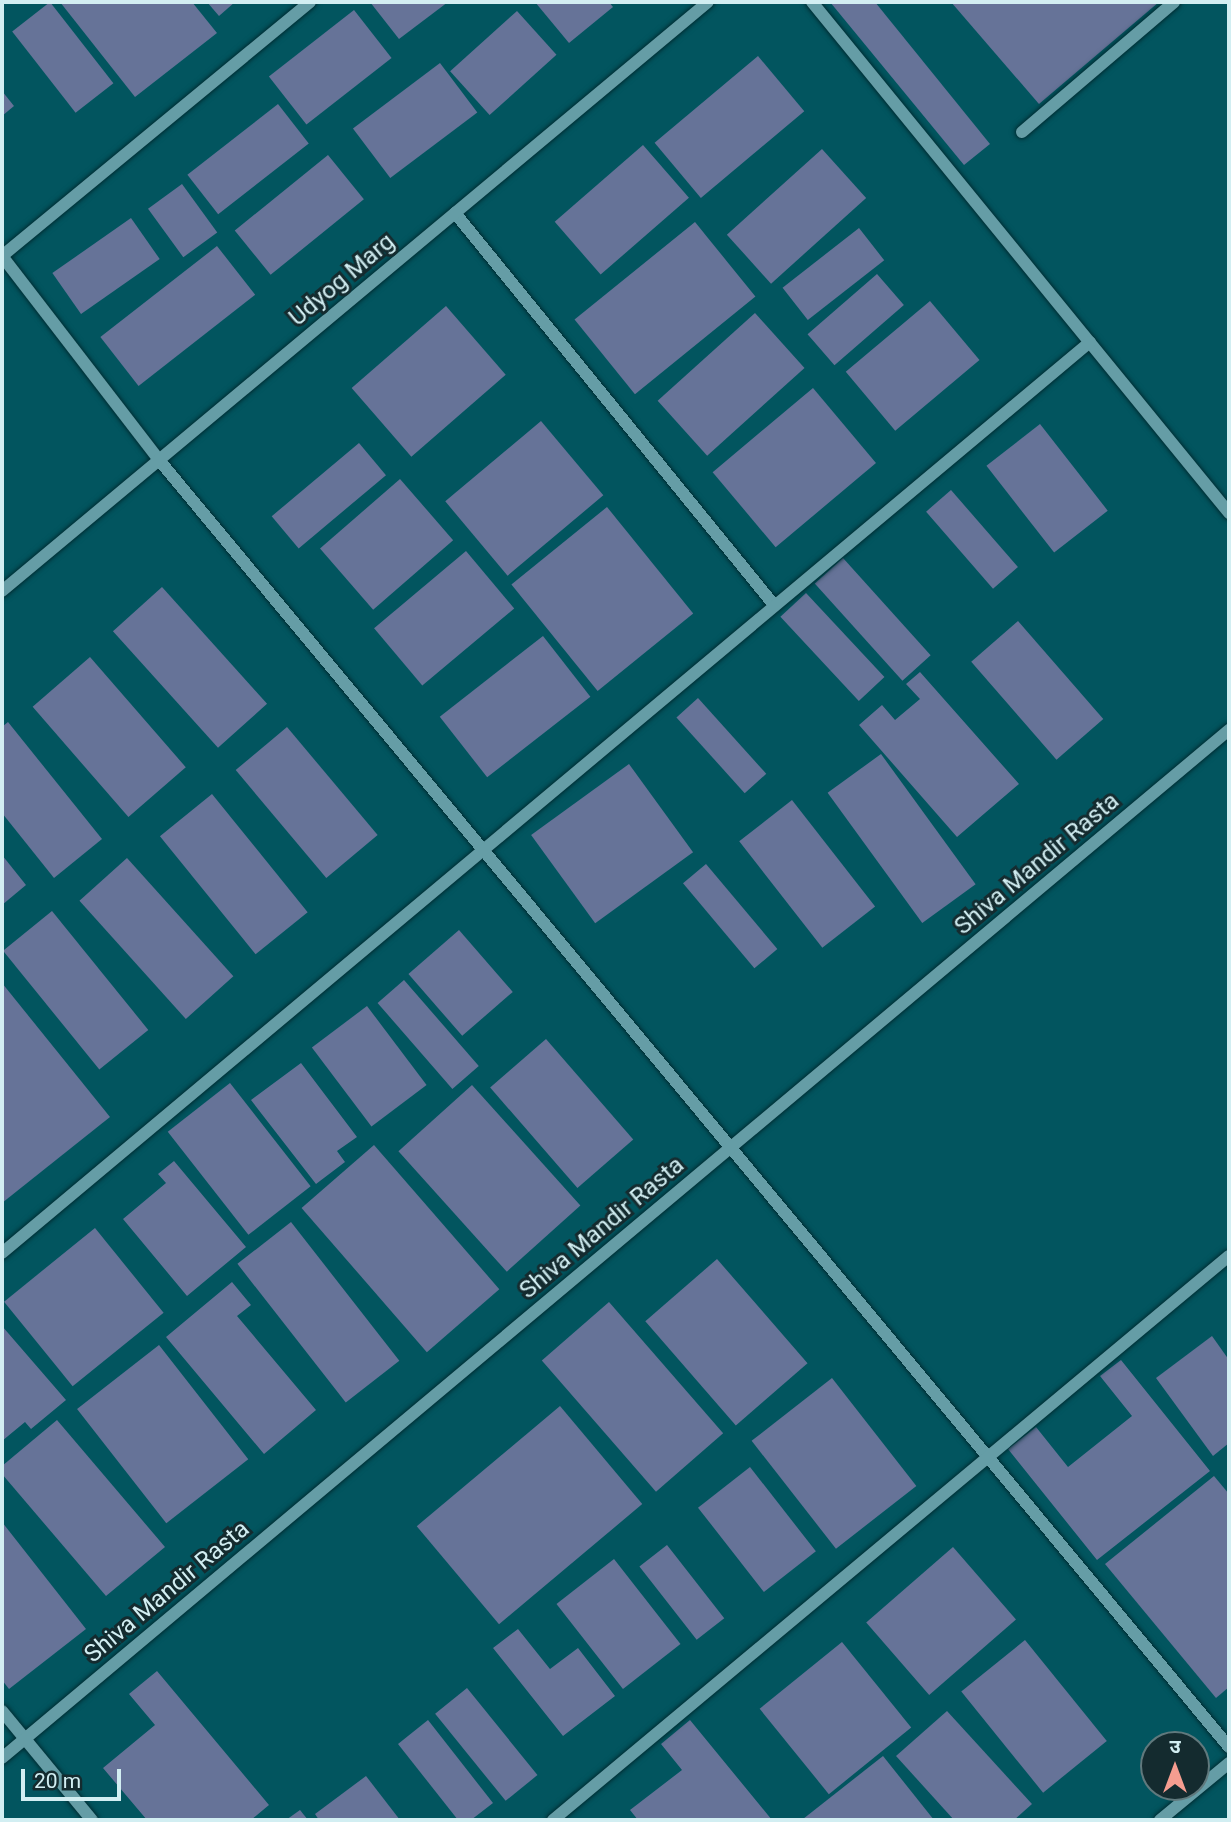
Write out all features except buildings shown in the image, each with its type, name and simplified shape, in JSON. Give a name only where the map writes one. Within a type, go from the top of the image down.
[{"type":"street","points":[[310,2],[2,256],[159,460],[1229,1747]]},
{"type":"street","name":"Udyog Marg","points":[[2,591],[708,2]]},
{"type":"street","points":[[811,2],[1229,513]]},
{"type":"street","points":[[1022,132],[1174,2]]},
{"type":"street","points":[[455,213],[774,606]]},
{"type":"street","points":[[2,1253],[1090,342]]},
{"type":"street","name":"Shiva Mandir Rasta","points":[[2,1758],[1229,730]]},
{"type":"street","points":[[553,1820],[1229,1255]]},
{"type":"street","points":[[2,1711],[92,1820]]},
{"type":"street","points":[[1160,1820],[1229,1763]]},
{"type":"shaded area","points":[[2,2],[1229,2],[1229,1820],[2,1820]]}]
